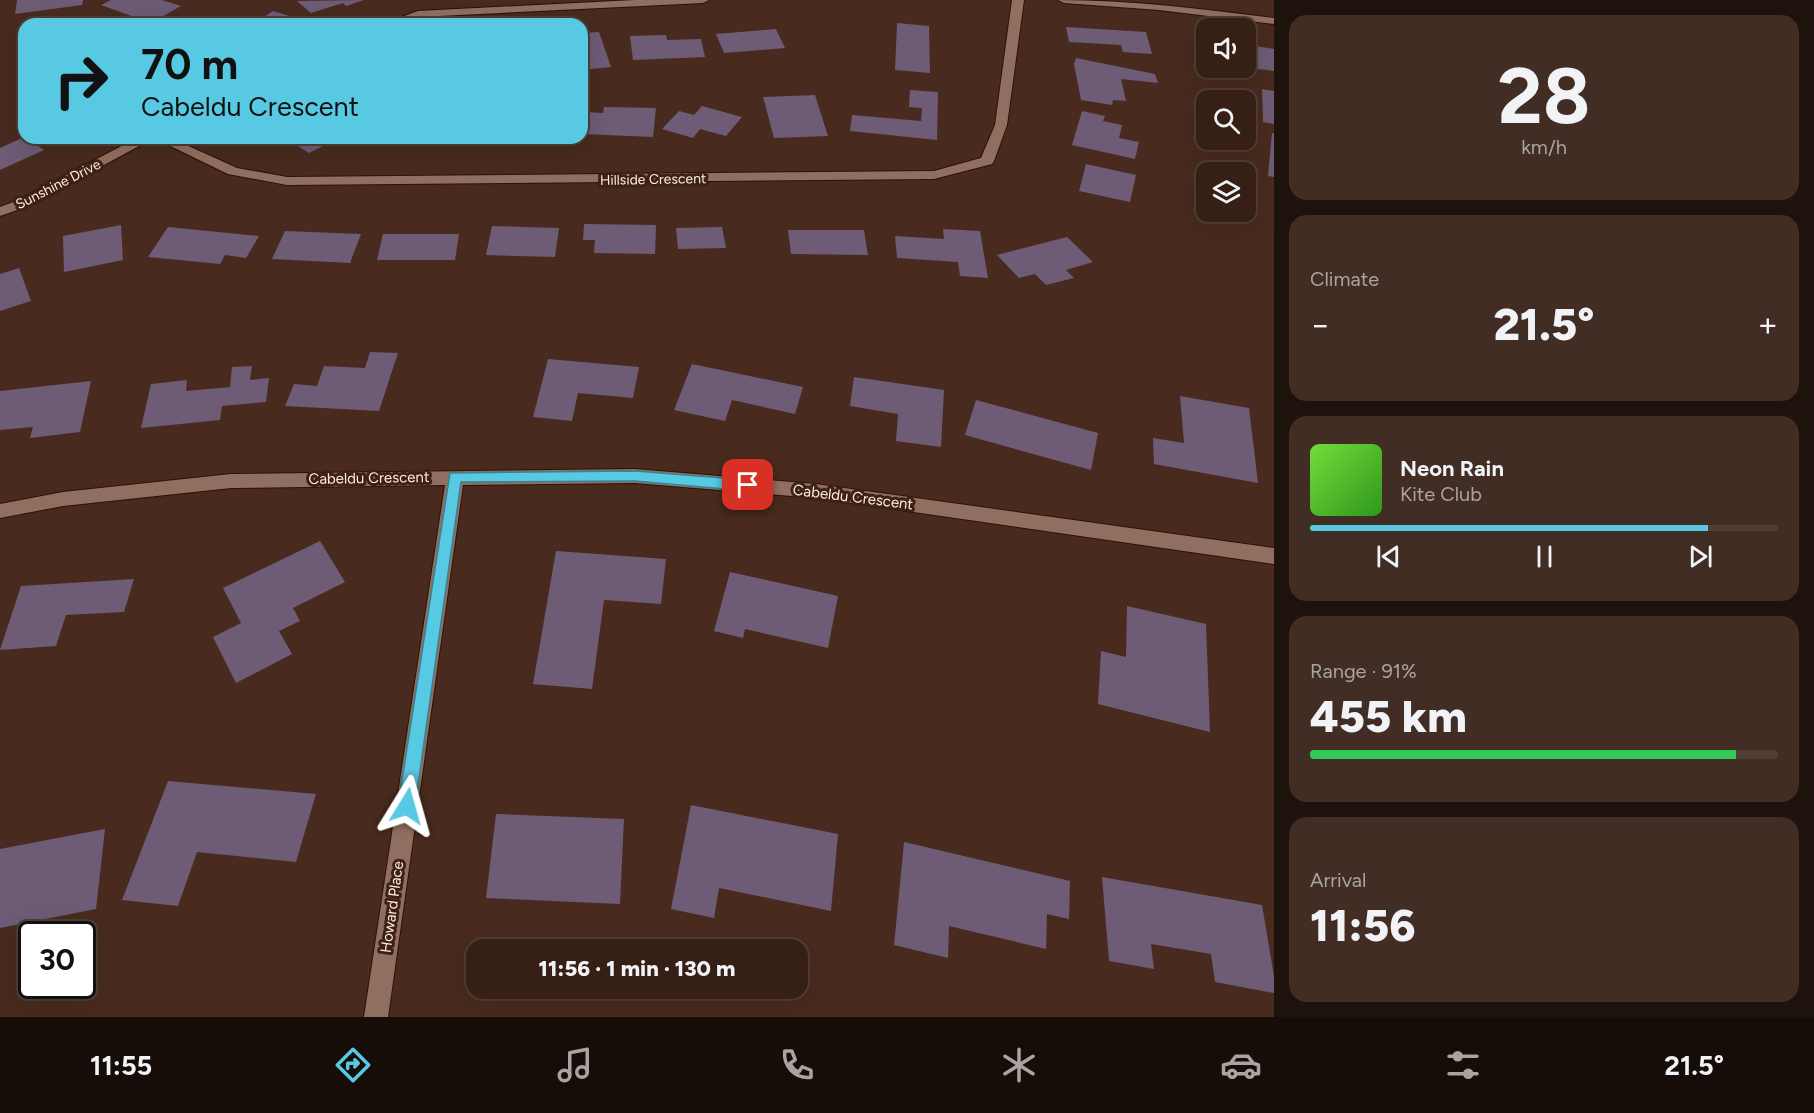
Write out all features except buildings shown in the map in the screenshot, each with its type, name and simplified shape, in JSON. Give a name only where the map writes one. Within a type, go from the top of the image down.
[{"type":"street","points":[[406,18],[418,14],[703,0]]},
{"type":"street","name":"Hillside Crescent","points":[[173,144],[233,171],[287,181],[934,175],[987,161],[1001,125],[1018,0]]},
{"type":"street","points":[[1064,0],[1159,7],[1274,21]]},
{"type":"street","name":"Sunshine Drive","points":[[0,212],[21,204],[136,144]]},
{"type":"street","name":"Cabeldu Crescent","points":[[0,511],[63,499],[231,481],[635,476],[816,491],[1274,556]]},
{"type":"street","name":"Howard Place","points":[[376,1017],[455,477]]},
{"type":"route","points":[[407,806],[455,477],[635,476],[748,485]]}]
